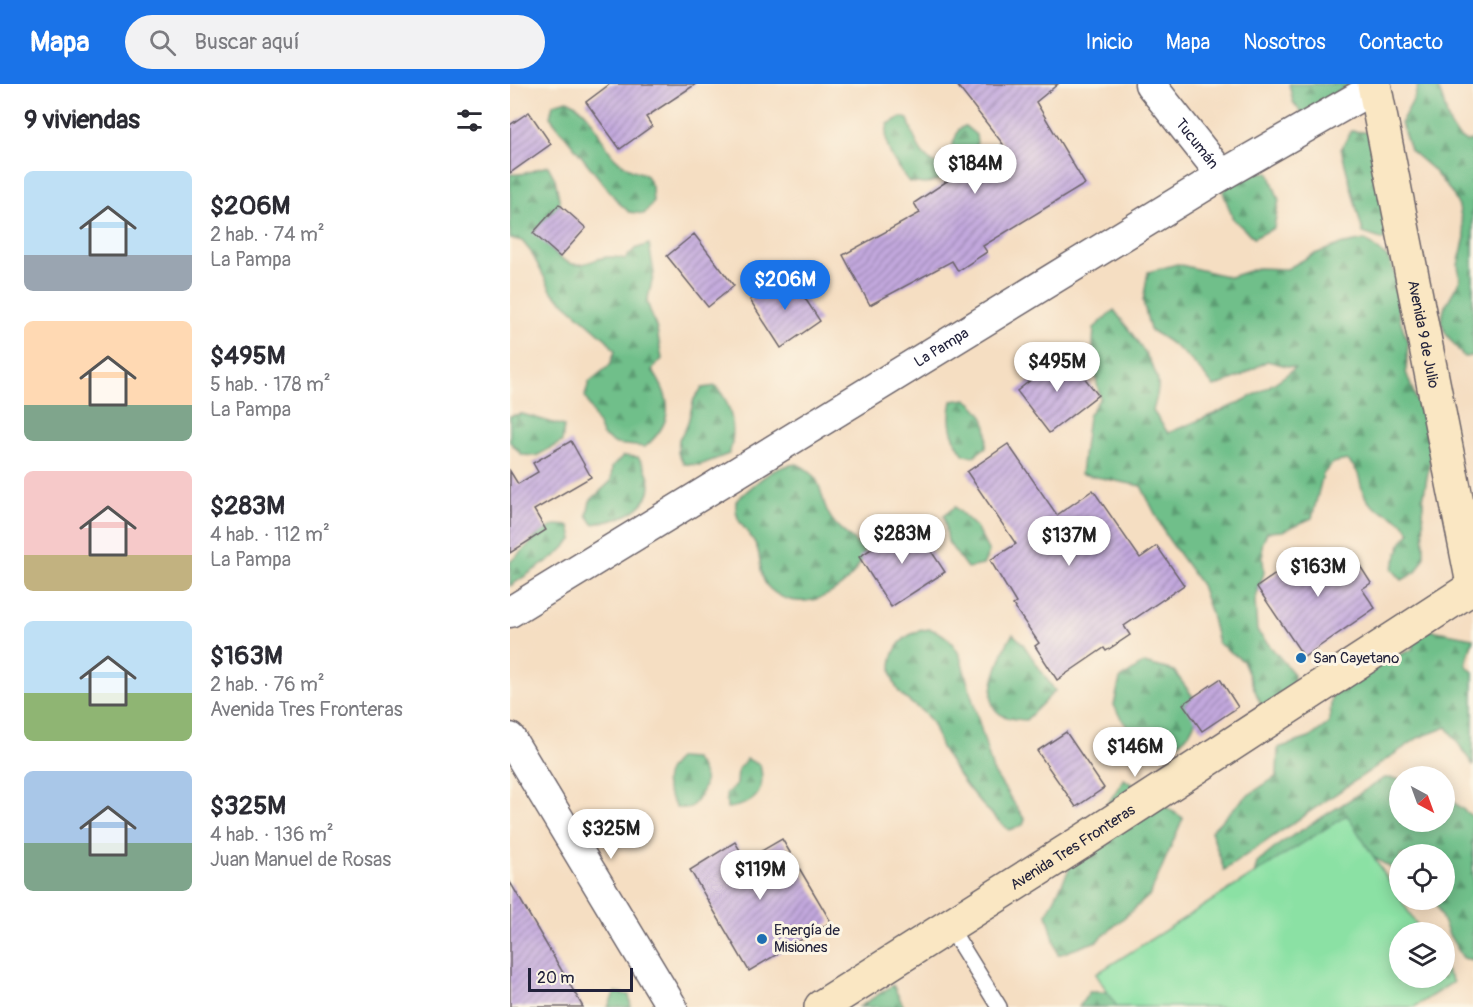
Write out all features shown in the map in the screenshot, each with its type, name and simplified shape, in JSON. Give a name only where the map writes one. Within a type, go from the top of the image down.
[{"type":"main road","name":"Avenida 9 de Julio","points":[[1374,86],[1473,585]]},
{"type":"main road","name":"Avenida Tres Fronteras","points":[[821,1007],[1473,585]]},
{"type":"street","name":"Tucumán","points":[[1150,84],[1222,175]]},
{"type":"street","name":"La Pampa","points":[[510,612],[1222,175],[1374,86]]},
{"type":"street","points":[[510,738],[672,1007]]},
{"type":"lane","points":[[949,926],[999,1007]]},
{"type":"green space","points":[[1289,84],[1351,84],[1302,114],[1293,102]]},
{"type":"green space","points":[[1418,84],[1435,84],[1440,92],[1452,129],[1466,142],[1473,140],[1473,356],[1464,357],[1446,334],[1441,321],[1445,306],[1460,280],[1458,265],[1465,237],[1459,207],[1452,193],[1432,169],[1410,150],[1401,123],[1413,100]]},
{"type":"green space","points":[[567,100],[589,117],[608,150],[617,160],[645,174],[652,186],[653,203],[644,214],[629,212],[618,202],[550,117],[553,104]]},
{"type":"green space","points":[[901,117],[908,119],[922,153],[940,165],[950,151],[959,129],[965,126],[976,135],[977,143],[969,157],[973,171],[951,182],[945,178],[924,184],[909,182],[891,155],[886,140],[888,124]]},
{"type":"green space","points":[[1351,131],[1377,133],[1387,215],[1384,240],[1363,233],[1341,149]]},
{"type":"green space","points":[[548,166],[555,179],[561,208],[547,245],[559,257],[578,265],[602,258],[625,259],[635,249],[649,244],[654,273],[647,302],[657,330],[662,359],[652,370],[664,391],[667,410],[661,429],[645,447],[616,444],[603,436],[585,396],[589,382],[610,365],[615,351],[607,340],[552,292],[531,252],[522,241],[510,238],[510,174],[524,173]]},
{"type":"green space","points":[[1240,170],[1269,173],[1279,200],[1274,228],[1254,238],[1233,219],[1223,192]]},
{"type":"green space","points":[[1365,240],[1387,257],[1394,270],[1399,298],[1398,313],[1408,343],[1406,372],[1426,427],[1431,455],[1423,500],[1424,558],[1416,572],[1402,580],[1392,569],[1402,542],[1410,532],[1398,519],[1370,503],[1363,492],[1356,470],[1347,460],[1333,463],[1323,474],[1312,518],[1283,531],[1267,532],[1262,545],[1264,573],[1255,601],[1257,631],[1294,674],[1294,703],[1265,715],[1243,661],[1218,643],[1201,585],[1167,537],[1141,486],[1081,474],[1088,416],[1100,398],[1092,359],[1094,328],[1114,310],[1133,335],[1156,375],[1158,390],[1153,411],[1168,433],[1250,397],[1295,368],[1267,361],[1241,376],[1214,387],[1185,355],[1150,330],[1143,301],[1148,272],[1177,264],[1230,277],[1258,268],[1287,269],[1312,255],[1339,245]]},
{"type":"green space","points":[[716,386],[726,401],[732,418],[733,436],[729,454],[700,465],[684,464],[678,453],[679,439],[687,426],[694,399],[702,388]]},
{"type":"green space","points":[[966,399],[978,409],[984,419],[987,432],[986,447],[974,456],[964,455],[953,436],[950,423],[952,401]]},
{"type":"green space","points":[[522,414],[564,426],[562,442],[536,456],[522,455],[510,442],[510,416]]},
{"type":"green space","points":[[623,456],[638,457],[647,472],[650,484],[648,495],[632,512],[593,524],[587,515],[590,501],[611,481],[612,467]]},
{"type":"green space","points":[[797,464],[814,476],[833,521],[864,552],[850,578],[839,588],[826,596],[797,601],[783,598],[766,584],[756,545],[739,520],[736,501],[771,472]]},
{"type":"green space","points":[[955,507],[976,527],[989,552],[983,565],[967,568],[948,542],[944,515]]},
{"type":"green space","points":[[555,525],[570,526],[573,539],[557,555],[510,586],[510,562],[542,532]]},
{"type":"green space","points":[[1411,626],[1473,638],[1466,665],[1473,672],[1473,765],[1447,727],[1418,738],[1224,870],[1211,831],[1244,798],[1277,776],[1278,748],[1309,738],[1329,723],[1333,685],[1413,649]]},
{"type":"green space","points":[[930,629],[948,639],[960,656],[993,771],[1025,820],[1023,825],[1009,830],[981,803],[940,746],[929,718],[899,692],[891,671],[895,651],[909,636],[918,631]]},
{"type":"green space","points":[[1013,634],[1023,644],[1055,691],[1026,720],[1013,719],[997,712],[991,698],[997,669],[1005,647]]},
{"type":"green space","points":[[1144,663],[1174,671],[1199,705],[1194,725],[1185,738],[1173,745],[1161,746],[1147,742],[1134,734],[1114,705],[1120,679]]},
{"type":"green space","points":[[679,758],[694,759],[703,772],[703,790],[690,808],[677,808],[666,788],[668,770]]},
{"type":"green space","points":[[747,759],[760,765],[762,783],[760,790],[745,804],[727,808],[726,794],[737,784],[738,769]]},
{"type":"green space","points":[[1384,778],[1389,778],[1389,832],[1455,832],[1455,804],[1473,817],[1473,960],[1463,958],[1455,945],[1455,922],[1443,922],[1438,910],[1455,910],[1455,844],[1389,844],[1389,867],[1349,842],[1250,892],[1257,863],[1281,843]]},
{"type":"green space","points":[[1124,779],[1183,818],[1150,895],[1097,941],[1058,955],[1047,914],[1083,841]]},
{"type":"green space","points":[[1347,815],[1389,881],[1389,910],[1407,910],[1415,922],[1389,922],[1389,988],[1444,988],[1414,1007],[1117,1007],[1096,974]]},
{"type":"green space","points":[[893,985],[904,1007],[859,1007]]},
{"type":"green space","points":[[615,992],[629,995],[631,1007],[608,1007]]},
{"type":"green space","points":[[1089,992],[1121,992],[1126,1007],[1079,1007]]},
{"type":"building","points":[[610,84],[696,84],[646,117],[652,126],[620,149],[586,102]]},
{"type":"building","points":[[956,84],[1058,84],[1036,102],[1085,184],[983,246],[987,252],[958,271],[952,261],[870,305],[843,255],[920,213],[914,203],[1003,144]]},
{"type":"building","points":[[529,112],[551,144],[510,173],[510,125]]},
{"type":"building","points":[[559,204],[586,228],[560,257],[533,233]]},
{"type":"building","points":[[694,234],[734,286],[708,307],[667,256]]},
{"type":"building","points":[[789,274],[820,321],[781,348],[750,300]]},
{"type":"building","points":[[1065,353],[1098,395],[1049,433],[1017,391]]},
{"type":"building","points":[[571,441],[591,477],[534,510],[546,530],[510,553],[510,471],[518,484],[538,472],[533,463]]},
{"type":"building","points":[[1008,444],[1057,515],[1093,490],[1140,558],[1157,546],[1184,585],[1124,626],[1130,635],[1106,651],[1104,648],[1057,680],[1035,646],[1039,643],[1013,605],[1016,603],[990,560],[1016,544],[967,472]]},
{"type":"building","points":[[912,522],[945,572],[891,607],[859,557]]},
{"type":"building","points":[[1310,550],[1320,563],[1336,552],[1340,557],[1350,550],[1371,583],[1362,589],[1375,608],[1304,657],[1257,587]]},
{"type":"building","points":[[1220,679],[1238,707],[1202,731],[1183,704]]},
{"type":"building","points":[[1066,732],[1104,788],[1076,807],[1037,751]]},
{"type":"building","points":[[782,839],[831,922],[749,971],[690,870],[735,842],[746,860]]},
{"type":"building","points":[[510,882],[583,1007],[510,1007]]},
{"type":"place","name":"San Cayetano","points":[[1301,658]]},
{"type":"place","name":"Energía de Misiones","points":[[762,939]]}]
